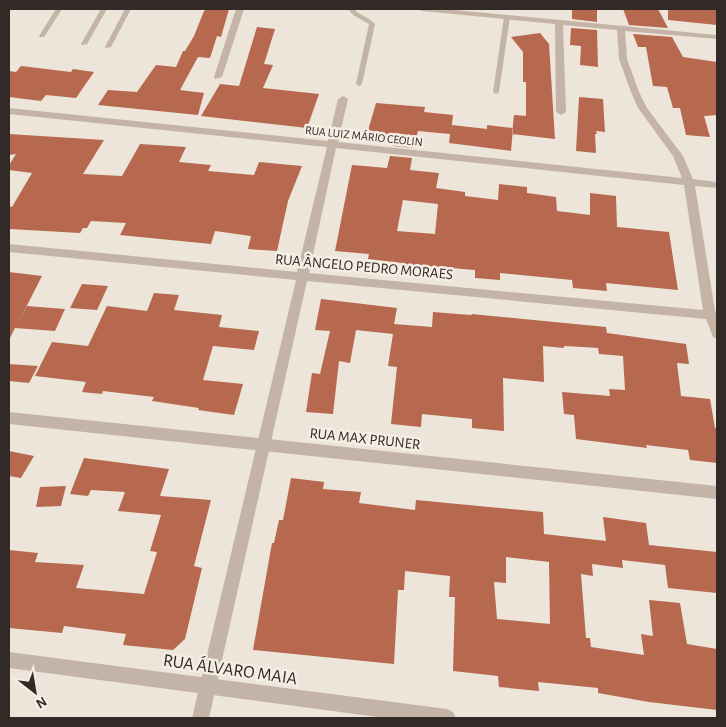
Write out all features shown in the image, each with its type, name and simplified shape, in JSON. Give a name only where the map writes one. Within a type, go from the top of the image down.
[{"type":"street","points":[[218,77],[240,9]]},
{"type":"street","points":[[422,9],[717,37]]},
{"type":"street","points":[[559,22],[561,112]]},
{"type":"street","points":[[621,28],[623,59],[635,92],[643,108],[678,156],[689,182],[717,334]]},
{"type":"street","points":[[200,718],[343,99]]},
{"type":"street","name":"RUA LUIZ MÁRIO CEOLIN","points":[[9,111],[717,185]]},
{"type":"street","name":"RUA ÂNGELO PEDRO MORAES","points":[[9,248],[714,315]]},
{"type":"street","name":"RUA MAX PRUNER","points":[[9,418],[717,493]]},
{"type":"street","name":"RUA ÁLVARO MAIA","points":[[9,660],[447,718]]},
{"type":"lane","points":[[42,36],[59,9]]},
{"type":"lane","points":[[84,44],[104,9]]},
{"type":"lane","points":[[108,47],[128,9]]},
{"type":"lane","points":[[351,9],[353,12],[369,20],[372,24],[358,84]]},
{"type":"lane","points":[[496,92],[507,17]]},
{"type":"building","points":[[207,9],[229,9],[221,37],[217,36],[210,58],[198,57],[180,90],[204,93],[198,115],[98,105],[108,90],[137,92],[156,65],[176,67],[183,51],[185,51],[194,36],[204,11]]},
{"type":"building","points":[[572,9],[597,9],[597,22],[572,19]]},
{"type":"building","points":[[623,9],[658,9],[668,28],[629,25]]},
{"type":"building","points":[[668,9],[717,10],[717,25],[668,20]]},
{"type":"building","points":[[257,27],[275,29],[264,64],[273,65],[263,88],[319,94],[307,128],[201,116],[220,84],[239,86]]},
{"type":"building","points":[[571,28],[597,30],[598,67],[580,65],[581,46],[570,45]]},
{"type":"building","points":[[540,33],[549,44],[555,139],[512,134],[514,115],[526,116],[526,82],[523,82],[523,52],[511,37]]},
{"type":"building","points":[[633,34],[672,37],[683,57],[717,62],[717,115],[704,116],[710,137],[686,135],[680,108],[673,108],[667,87],[653,86],[646,47],[638,47]]},
{"type":"building","points":[[21,66],[71,72],[73,69],[94,72],[76,98],[46,95],[41,101],[9,97],[9,71],[16,72]]},
{"type":"building","points":[[579,97],[603,99],[605,132],[596,131],[596,153],[576,151]]},
{"type":"building","points":[[376,103],[425,107],[424,112],[453,115],[451,133],[452,125],[487,129],[487,125],[513,128],[511,151],[449,143],[450,134],[418,131],[414,148],[393,146],[395,137],[367,134]]},
{"type":"building","points":[[9,134],[104,140],[83,174],[122,176],[140,144],[186,147],[179,162],[211,165],[208,171],[254,175],[259,162],[302,166],[288,201],[277,251],[248,249],[251,236],[215,231],[211,244],[120,235],[126,223],[91,221],[87,228],[83,228],[80,233],[9,229],[9,206],[12,207],[32,173],[9,170],[9,165],[16,154],[9,155]]},
{"type":"building","points":[[390,156],[412,158],[410,170],[439,173],[436,188],[465,192],[465,196],[498,200],[499,184],[527,187],[527,193],[556,197],[557,211],[590,215],[590,193],[616,196],[617,227],[669,232],[678,290],[606,283],[607,291],[573,288],[572,280],[500,273],[500,280],[475,278],[475,270],[402,264],[368,259],[369,254],[335,251],[352,165],[387,168]],"holes":[[[403,200],[438,204],[435,234],[397,231]]]},
{"type":"building","points":[[9,272],[42,276],[17,325],[27,306],[65,309],[55,331],[15,328],[9,340]]},
{"type":"building","points":[[82,284],[108,286],[97,310],[70,308]]},
{"type":"building","points":[[154,293],[179,295],[174,310],[222,315],[219,327],[259,331],[254,350],[213,346],[203,380],[243,384],[234,415],[152,401],[154,397],[103,391],[102,394],[82,392],[86,382],[35,376],[52,342],[88,346],[107,306],[147,311]]},
{"type":"building","points":[[321,299],[397,308],[394,324],[432,327],[433,312],[472,314],[606,327],[607,333],[686,344],[689,364],[677,363],[681,396],[710,399],[715,428],[717,428],[717,463],[690,460],[688,450],[646,445],[647,448],[576,439],[574,415],[564,414],[562,392],[610,396],[609,389],[625,390],[623,356],[599,354],[598,348],[543,346],[544,382],[503,378],[504,431],[472,428],[472,419],[422,414],[421,427],[391,424],[397,367],[388,366],[393,334],[356,330],[350,363],[339,361],[333,414],[306,412],[312,373],[320,374],[330,331],[315,330]]},
{"type":"building","points":[[9,364],[38,366],[29,383],[9,381]]},
{"type":"building","points":[[9,451],[34,456],[21,478],[9,476]]},
{"type":"building","points":[[84,458],[169,469],[160,496],[211,500],[194,566],[202,568],[185,639],[173,650],[123,645],[126,634],[64,626],[62,633],[9,628],[9,550],[38,553],[35,562],[84,565],[76,588],[144,594],[157,552],[150,551],[161,515],[118,511],[125,492],[91,490],[88,496],[70,494]]},
{"type":"building","points":[[291,478],[324,482],[323,489],[361,492],[359,503],[415,510],[416,500],[543,512],[544,534],[606,541],[603,517],[646,523],[649,545],[717,552],[717,593],[668,588],[665,565],[622,560],[623,568],[592,564],[593,576],[581,574],[586,638],[590,638],[591,647],[644,655],[641,634],[653,636],[649,600],[680,603],[687,644],[717,649],[717,710],[649,702],[598,693],[598,688],[538,682],[539,691],[499,687],[498,676],[453,671],[455,597],[449,597],[450,576],[405,571],[404,590],[398,590],[394,664],[253,650],[272,543],[274,543],[279,520],[283,520]],"holes":[[[506,557],[549,562],[550,624],[497,619],[494,582],[506,583]]]},
{"type":"building","points":[[66,486],[61,506],[36,507],[40,487]]}]
